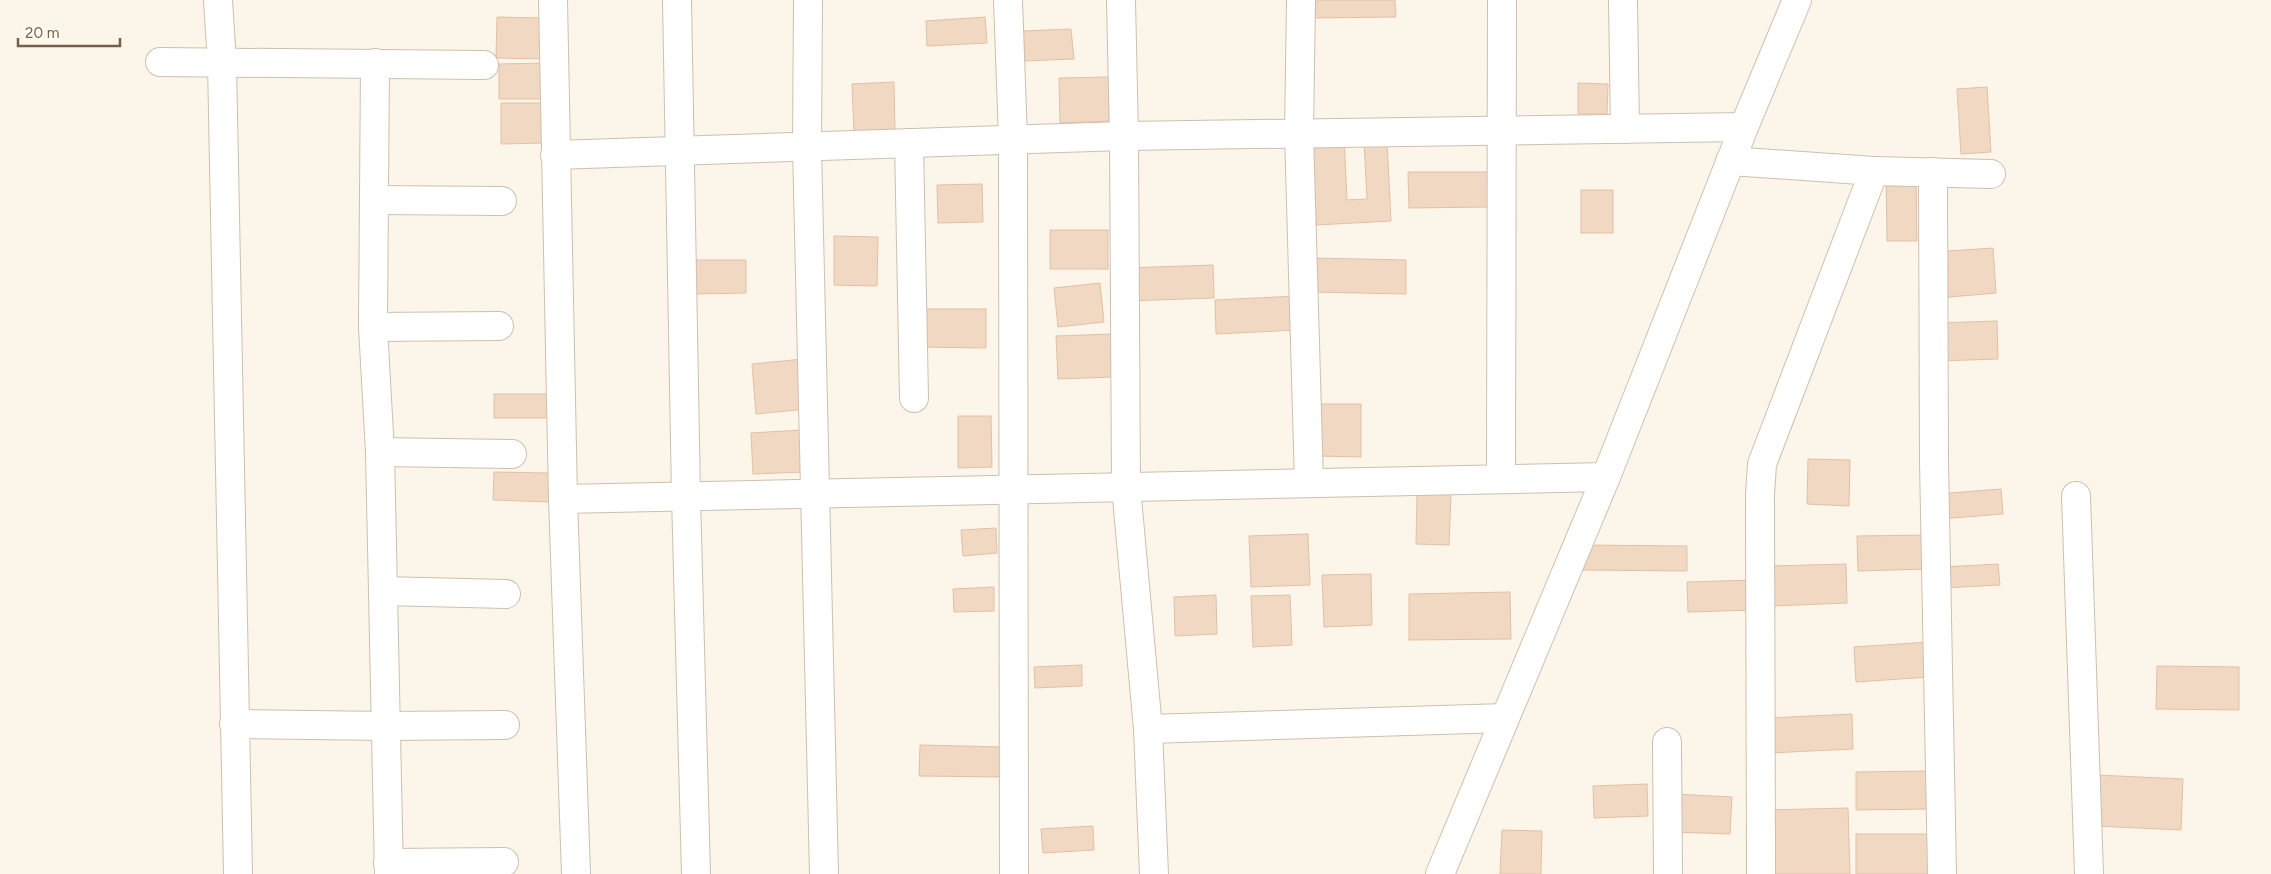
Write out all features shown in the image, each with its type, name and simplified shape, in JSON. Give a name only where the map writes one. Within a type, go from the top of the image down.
[{"type":"street","points":[[218,0],[222,63],[238,874]]},
{"type":"street","points":[[553,0],[563,499],[576,874]]},
{"type":"street","points":[[678,0],[686,496],[696,874]]},
{"type":"street","points":[[808,0],[807,147],[824,874]]},
{"type":"street","points":[[1008,0],[1012,140],[1014,874]]},
{"type":"street","points":[[1121,0],[1124,136],[1126,487],[1148,729],[1154,874]]},
{"type":"street","points":[[1301,0],[1299,134],[1309,483]]},
{"type":"street","points":[[1501,479],[1502,0]]},
{"type":"street","points":[[1623,0],[1625,129]]},
{"type":"street","points":[[1440,874],[1606,477],[1730,161],[1797,0]]},
{"type":"street","points":[[160,62],[484,65]]},
{"type":"street","points":[[375,63],[373,327],[380,452],[389,868],[504,862]]},
{"type":"street","points":[[555,156],[1124,136],[1744,127]]},
{"type":"street","points":[[909,143],[914,398]]},
{"type":"street","points":[[1730,161],[1874,171],[1991,174]]},
{"type":"street","points":[[1761,874],[1760,494],[1762,464],[1874,171]]},
{"type":"street","points":[[1933,172],[1934,462],[1942,874]]},
{"type":"street","points":[[374,200],[502,201]]},
{"type":"street","points":[[373,327],[499,326]]},
{"type":"street","points":[[380,452],[512,454]]},
{"type":"street","points":[[563,499],[1606,477]]},
{"type":"street","points":[[2076,496],[2089,874]]},
{"type":"street","points":[[383,592],[506,594]]},
{"type":"street","points":[[1148,729],[1505,718]]},
{"type":"street","points":[[234,724],[505,725]]},
{"type":"street","points":[[1667,742],[1668,874]]},
{"type":"building","points":[[1312,0],[1395,0],[1396,17],[1312,18]]},
{"type":"building","points":[[497,17],[543,18],[542,59],[496,58]]},
{"type":"building","points":[[985,17],[987,43],[927,46],[926,21]]},
{"type":"building","points":[[1071,29],[1074,59],[1025,61],[1023,31]]},
{"type":"building","points":[[545,63],[545,99],[499,99],[499,64]]},
{"type":"building","points":[[1109,77],[1111,121],[1060,123],[1059,78]]},
{"type":"building","points":[[894,82],[895,131],[854,132],[852,84]]},
{"type":"building","points":[[1578,83],[1608,84],[1607,114],[1578,114]]},
{"type":"building","points":[[1987,87],[1991,152],[1961,154],[1957,89]]},
{"type":"building","points":[[501,103],[545,103],[545,143],[501,144]]},
{"type":"building","points":[[1344,137],[1347,200],[1367,199],[1364,141],[1387,140],[1391,221],[1316,225],[1312,139]]},
{"type":"building","points":[[1408,172],[1489,172],[1490,207],[1409,208]]},
{"type":"building","points":[[1886,175],[1916,175],[1917,241],[1887,241]]},
{"type":"building","points":[[982,184],[983,222],[938,223],[937,185]]},
{"type":"building","points":[[1581,190],[1613,190],[1613,233],[1581,233]]},
{"type":"building","points":[[1050,230],[1108,230],[1108,269],[1050,269]]},
{"type":"building","points":[[834,236],[878,237],[877,286],[834,285]]},
{"type":"building","points":[[1993,248],[1996,293],[1938,298],[1934,252]]},
{"type":"building","points":[[1311,258],[1406,260],[1406,294],[1311,292]]},
{"type":"building","points":[[694,260],[746,260],[746,293],[694,294]]},
{"type":"building","points":[[1213,265],[1214,298],[1127,301],[1125,268]]},
{"type":"building","points":[[1100,283],[1104,322],[1058,327],[1054,288]]},
{"type":"building","points":[[1296,296],[1298,330],[1216,334],[1215,300]]},
{"type":"building","points":[[917,309],[986,309],[986,348],[917,347]]},
{"type":"building","points":[[1997,321],[1998,359],[1939,361],[1937,323]]},
{"type":"building","points":[[1111,334],[1113,377],[1058,379],[1056,336]]},
{"type":"building","points":[[803,359],[807,409],[756,414],[752,364]]},
{"type":"building","points":[[494,394],[550,394],[550,418],[494,418]]},
{"type":"building","points":[[1315,404],[1361,404],[1361,457],[1315,456]]},
{"type":"building","points":[[958,416],[991,416],[992,467],[958,468]]},
{"type":"building","points":[[801,430],[803,472],[753,474],[751,433]]},
{"type":"building","points":[[1808,459],[1850,460],[1849,506],[1807,504]]},
{"type":"building","points":[[494,472],[549,473],[549,502],[493,500]]},
{"type":"building","points":[[2001,489],[2003,514],[1940,519],[1938,494]]},
{"type":"building","points":[[1417,493],[1451,494],[1449,545],[1416,544]]},
{"type":"building","points":[[996,528],[997,553],[963,556],[961,530]]},
{"type":"building","points":[[1308,534],[1310,585],[1251,587],[1249,536]]},
{"type":"building","points":[[1924,535],[1926,569],[1858,571],[1857,536]]},
{"type":"building","points":[[1584,545],[1687,546],[1687,571],[1583,570]]},
{"type":"building","points":[[1846,564],[1847,603],[1773,606],[1772,566]]},
{"type":"building","points":[[1998,564],[2000,585],[1944,588],[1943,567]]},
{"type":"building","points":[[1371,574],[1372,625],[1324,627],[1322,575]]},
{"type":"building","points":[[1754,580],[1755,610],[1688,612],[1687,582]]},
{"type":"building","points":[[994,587],[994,611],[954,612],[953,589]]},
{"type":"building","points":[[1510,592],[1511,639],[1409,640],[1409,594]]},
{"type":"building","points":[[1216,595],[1217,634],[1175,636],[1174,597]]},
{"type":"building","points":[[1290,595],[1292,645],[1253,647],[1251,596]]},
{"type":"building","points":[[1928,642],[1930,677],[1856,682],[1854,647]]},
{"type":"building","points":[[1082,665],[1082,686],[1035,688],[1034,667]]},
{"type":"building","points":[[2157,666],[2239,667],[2239,710],[2156,709]]},
{"type":"building","points":[[1852,714],[1853,749],[1769,753],[1768,718]]},
{"type":"building","points":[[920,745],[1003,747],[1003,777],[919,776]]},
{"type":"building","points":[[1930,771],[1930,809],[1856,810],[1856,772]]},
{"type":"building","points":[[2096,775],[2183,779],[2181,830],[2094,826]]},
{"type":"building","points":[[1647,784],[1648,816],[1594,818],[1593,786]]},
{"type":"building","points":[[1674,794],[1732,797],[1730,834],[1672,832]]},
{"type":"building","points":[[1848,808],[1850,874],[1767,874],[1766,810]]},
{"type":"building","points":[[1093,826],[1094,850],[1043,853],[1041,829]]},
{"type":"building","points":[[1502,830],[1542,831],[1541,874],[1500,874]]},
{"type":"building","points":[[1856,834],[1934,834],[1934,874],[1856,874]]}]
